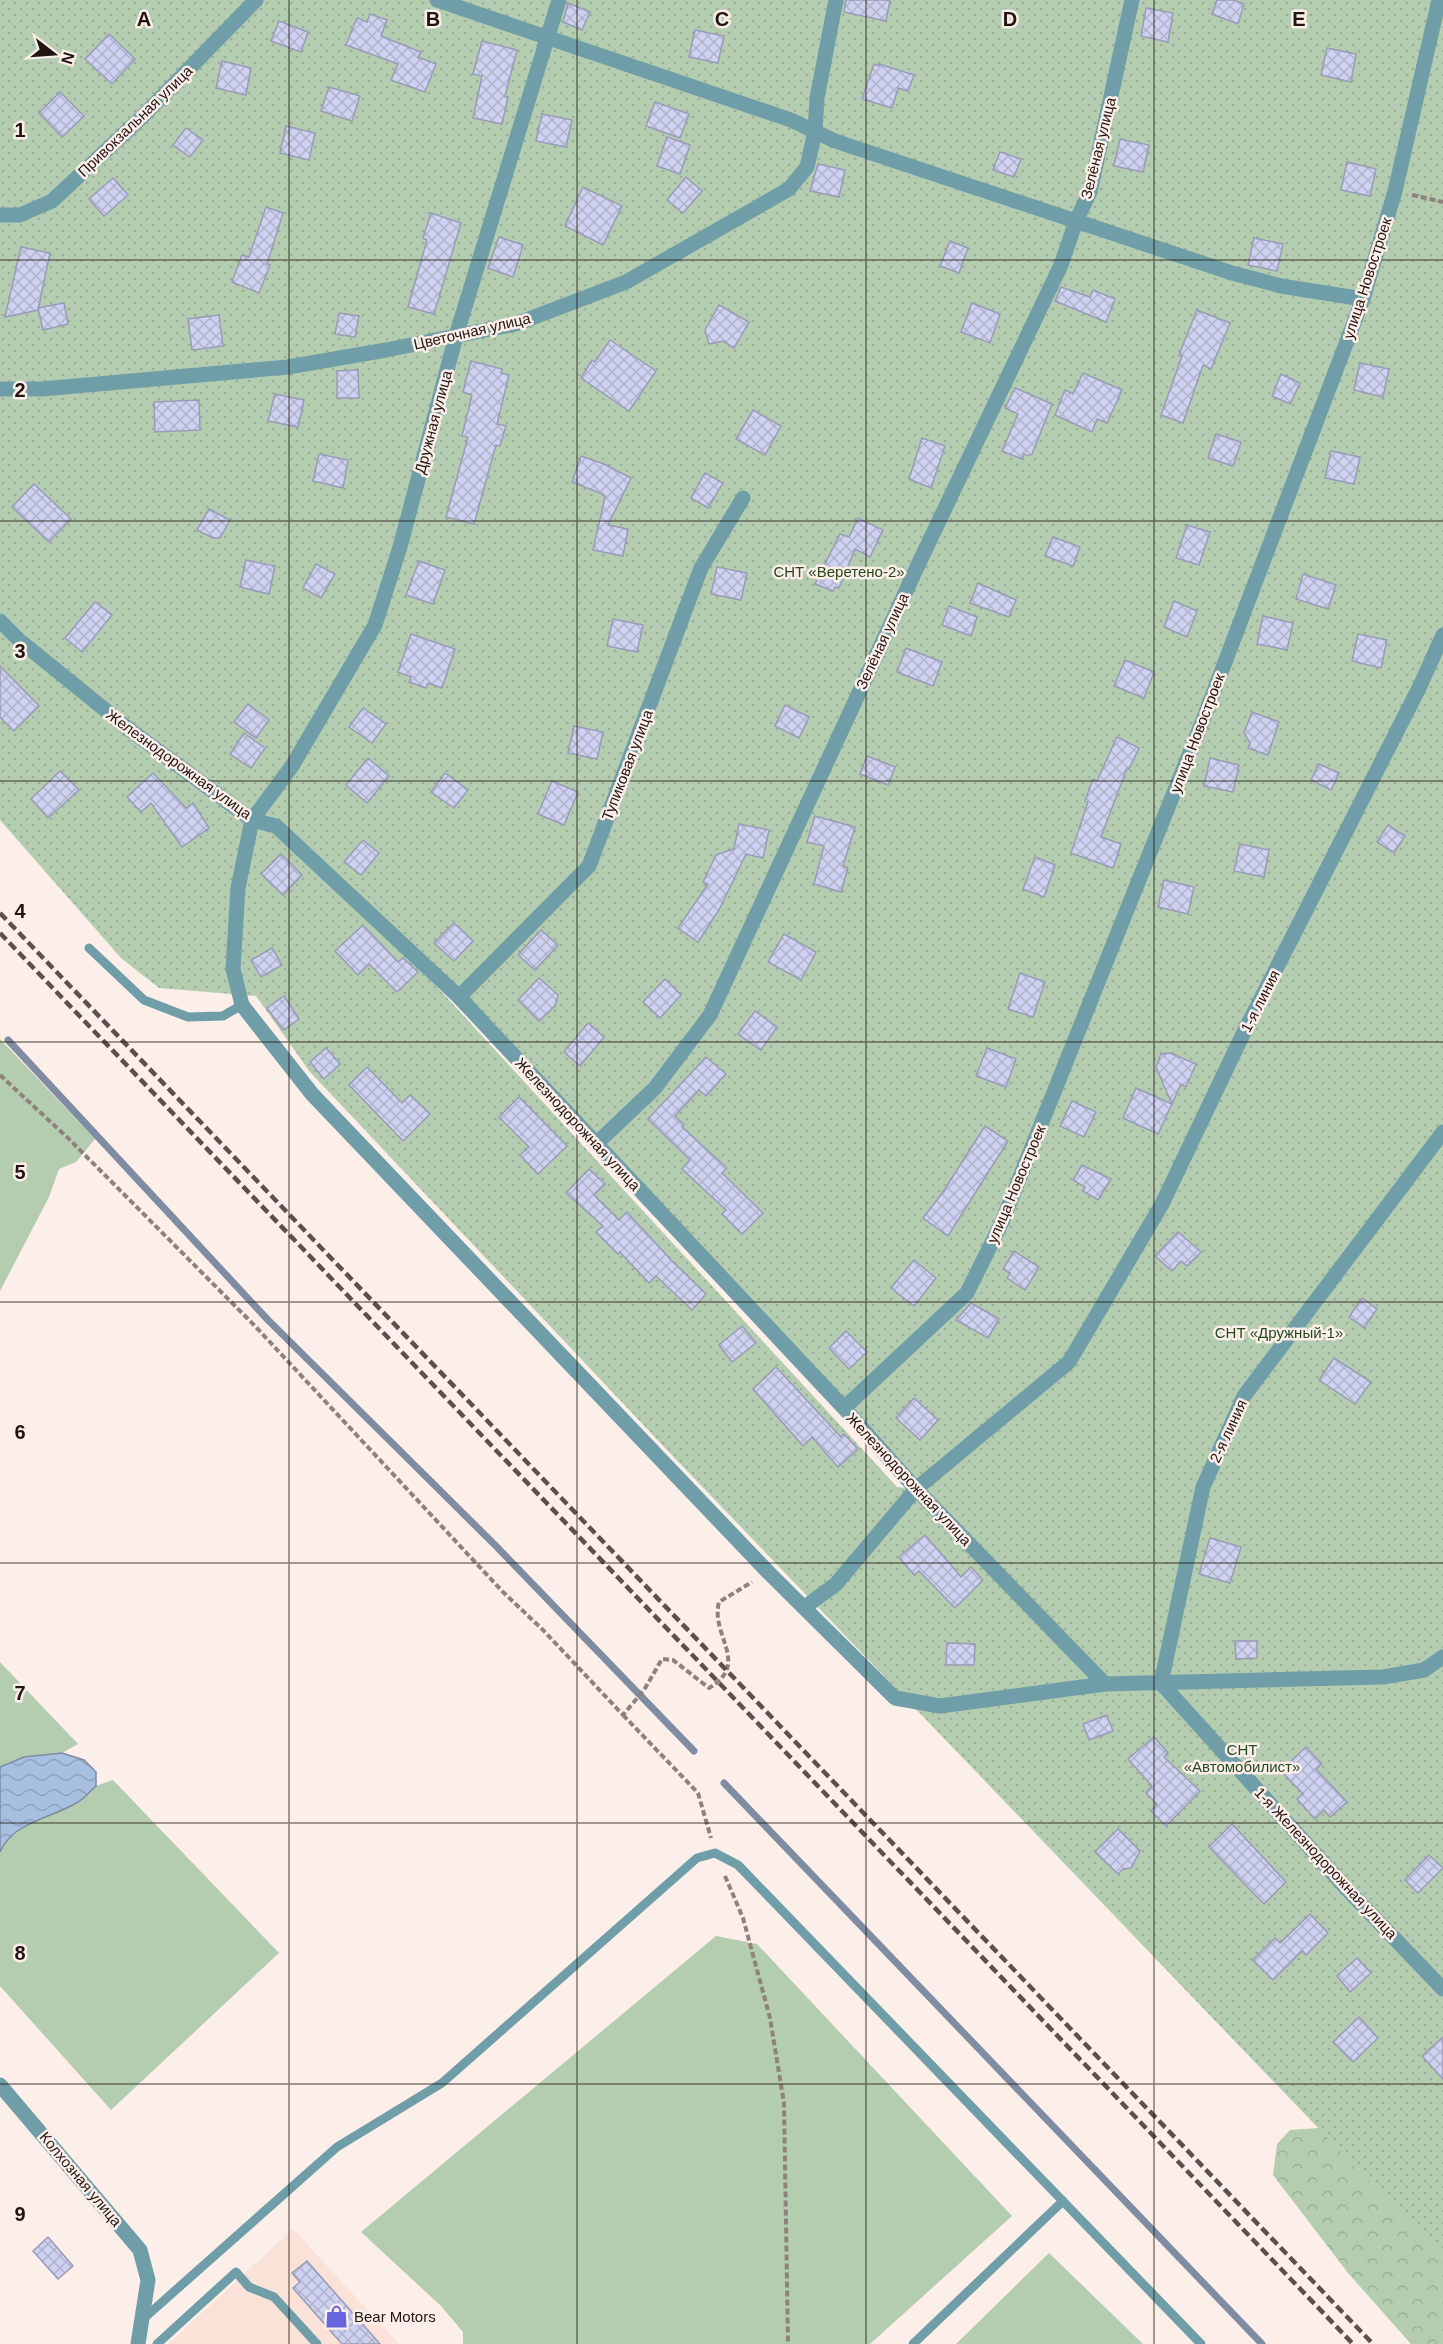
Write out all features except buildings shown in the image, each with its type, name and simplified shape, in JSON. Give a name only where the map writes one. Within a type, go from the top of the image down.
[{"type":"street","name":"Привокзальная улица","points":[[0,215],[20,216],[52,201],[142,117],[256,0]]},
{"type":"street","points":[[437,0],[791,120],[835,141],[1232,273],[1281,286],[1363,299]]},
{"type":"street","name":"Дружная улица","points":[[252,820],[292,766],[375,625],[400,547],[456,336],[559,0]]},
{"type":"street","name":"Цветочная улица","points":[[0,389],[42,389],[288,367],[516,324],[636,276],[789,189],[807,167],[815,132],[817,98],[836,0]]},
{"type":"street","name":"Зелёная улица","points":[[596,1144],[655,1088],[710,1015],[918,565],[1061,265],[1076,221],[1090,192],[1132,0]]},
{"type":"street","name":"улица Новостроек","points":[[844,1408],[967,1293],[1002,1222],[1203,720],[1363,299],[1395,191],[1439,0]]},
{"type":"street","name":"Тупиковая улица","points":[[459,998],[589,866],[701,568],[743,498]]},
{"type":"street","name":"Железнодорожная улица","points":[[0,621],[19,640],[130,730],[252,820],[276,826],[459,998],[844,1408],[916,1489],[1105,1684]]},
{"type":"street","name":"1-я линия","points":[[805,1607],[836,1584],[916,1489],[1069,1362],[1162,1204],[1245,1030],[1420,686],[1443,635]]},
{"type":"street","points":[[252,820],[237,900],[233,969],[242,1005],[312,1094],[769,1573],[895,1698],[940,1706],[1105,1684],[1383,1677],[1424,1670],[1443,1657]]},
{"type":"street","name":"2-я линия","points":[[1161,1683],[1203,1487],[1244,1396],[1443,1132]]},
{"type":"street","name":"1-я Железнодорожная улица","points":[[1161,1683],[1346,1888],[1443,1989]]},
{"type":"street","name":"Колхозная улица","points":[[0,2085],[140,2250],[148,2280],[142,2320]]},
{"type":"street","points":[[138,2344],[142,2320]]},
{"type":"lane","points":[[89,948],[144,1000],[188,1017],[223,1016],[242,1005]]},
{"type":"lane","points":[[142,2320],[337,2147],[442,2083],[697,1858],[716,1853],[738,1865],[1201,2344]]},
{"type":"lane","points":[[913,2344],[1063,2201]]},
{"type":"lane","points":[[157,2344],[236,2272],[249,2287],[274,2297],[318,2344]]},
{"type":"path","points":[[1395,191],[1443,202]]},
{"type":"path","points":[[0,1075],[69,1139],[254,1325],[495,1584],[543,1630],[698,1792],[716,1853],[743,1918],[770,2018],[784,2103],[788,2344]]},
{"type":"path","points":[[622,1715],[644,1690],[662,1659],[673,1660],[710,1688],[719,1682],[728,1671],[729,1657],[717,1611],[719,1602],[769,1573]]},
{"type":"shaded area","points":[[293,2229],[399,2344],[168,2344]]},
{"type":"green space","name":"СНТ «Веретено-2»","points":[[0,0],[1443,0],[1443,2258],[668,1451],[310,1072],[256,996],[159,988],[121,958],[0,820]],"holes":[[[278,832],[459,997],[915,1489],[897,1487],[438,988]]]},
{"type":"green space","points":[[0,1039],[95,1139],[76,1162],[59,1169],[49,1197],[0,1291]]},
{"type":"green space","points":[[0,1662],[78,1744],[62,1753],[24,1757],[0,1767]]},
{"type":"green space","points":[[113,1780],[279,1953],[111,2110],[0,1986],[0,1852],[4,1843],[27,1825],[78,1802],[96,1786]]},
{"type":"green space","points":[[716,1936],[757,1944],[1012,2216],[870,2344],[463,2344],[463,2332],[441,2306],[361,2232]]},
{"type":"green space","points":[[1319,2128],[1443,2258],[1443,2344],[1411,2344],[1348,2273],[1273,2175],[1277,2144],[1290,2130]]},
{"type":"green space","points":[[1049,2253],[1143,2344],[956,2344]]},
{"type":"water","points":[[62,1753],[84,1760],[96,1772],[96,1786],[78,1802],[35,1821],[15,1833],[0,1852],[0,1767],[24,1757]]},
{"type":"waterway","points":[[8,1040],[268,1320],[496,1546],[694,1751]]},
{"type":"waterway","points":[[724,1783],[1262,2344]]},
{"type":"railway","points":[[0,913],[1373,2344]]},
{"type":"railway","points":[[0,933],[1353,2344]]},
{"type":"place","name":"Bear Motors","points":[[336,2316]]},
{"type":"park label","name":"СНТ «Дружный-1»","points":[[1279,1332]]},
{"type":"park label","name":"СНТ «Автомобилист»","points":[[1242,1758]]}]
